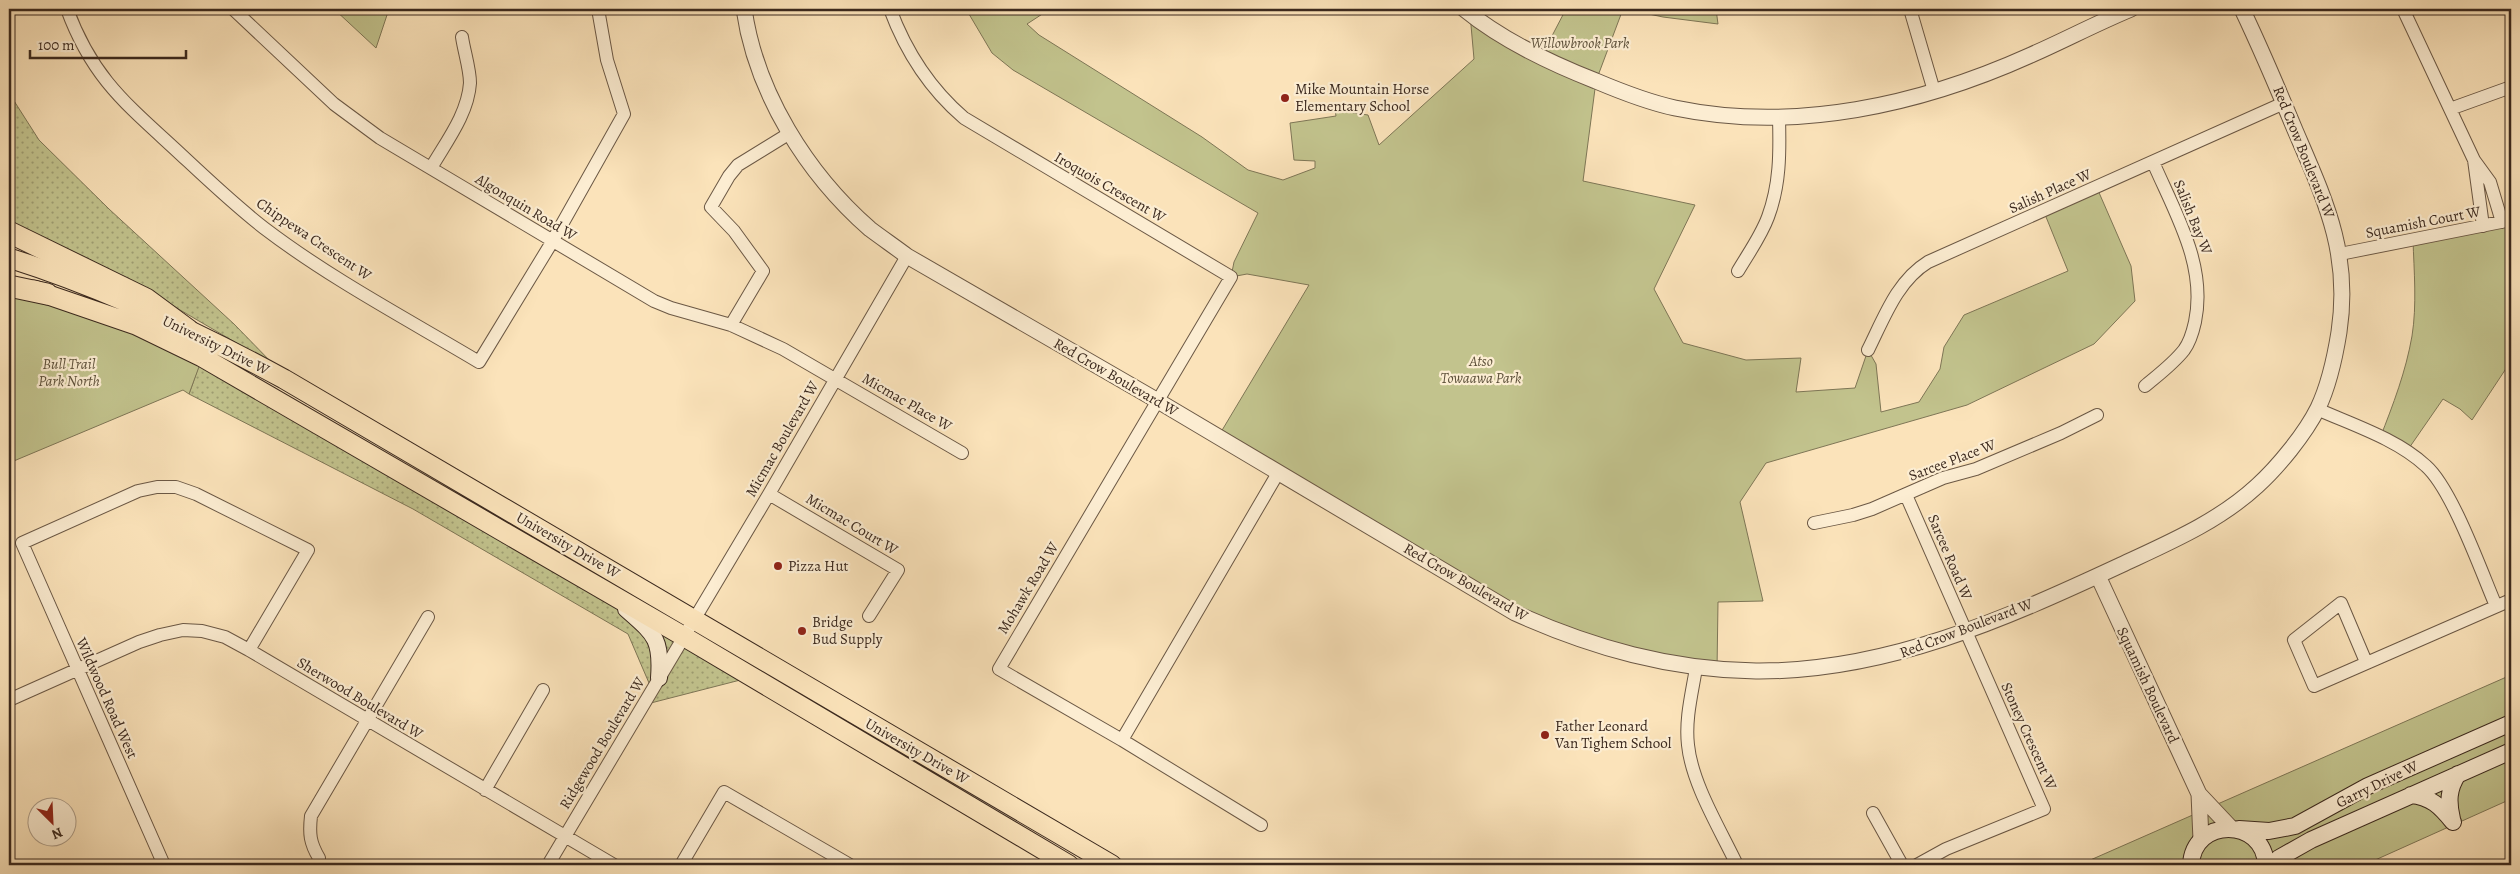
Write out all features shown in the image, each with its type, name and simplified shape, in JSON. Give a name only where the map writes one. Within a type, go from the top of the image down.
[{"type":"highway","points":[[9,232],[146,298],[188,330]]},
{"type":"highway","points":[[9,286],[46,294]]},
{"type":"main road","name":"University Drive W","points":[[9,258],[132,304],[226,347],[694,618],[1112,865]]},
{"type":"main road","name":"University Drive W","points":[[9,281],[136,325],[202,357],[684,636],[1069,865]]},
{"type":"main road","points":[[610,594],[655,637],[661,655],[659,678]]},
{"type":"main road","name":"Garry Drive W","points":[[2198,843],[2214,831],[2235,829],[2268,831],[2295,826],[2368,786],[2511,723]]},
{"type":"main road","name":"Garry Drive W","points":[[2272,865],[2292,849],[2511,751]]},
{"type":"main road","points":[[2411,795],[2424,796],[2434,801],[2453,822],[2449,806],[2449,794],[2458,774]]},
{"type":"main road","points":[[2235,829],[2247,833],[2260,844],[2266,865]]},
{"type":"main road","points":[[2180,865],[2198,843]]},
{"type":"main road","points":[[2191,865],[2198,843]]},
{"type":"street","name":"Chippewa Crescent W","points":[[67,9],[88,56],[104,81],[128,106],[232,201],[264,228],[335,276],[479,362],[552,242]]},
{"type":"street","name":"Algonquin Road W","points":[[233,9],[334,104],[380,138],[654,301],[671,308],[731,325],[783,349],[836,379]]},
{"type":"street","points":[[552,242],[624,114],[607,60],[598,9]]},
{"type":"street","name":"Red Crow Boulevard W","points":[[744,9],[764,78],[790,133],[811,164],[848,207],[871,229],[907,256],[1158,401],[1515,613],[1574,638],[1613,651],[1696,668],[1758,671],[1820,667],[1889,656],[1965,632],[2098,576],[2183,536],[2234,506],[2276,466],[2317,409],[2334,360],[2342,307],[2340,254],[2329,210],[2242,9]]},
{"type":"street","name":"Iroquois Crescent W","points":[[890,9],[909,50],[929,84],[964,118],[1231,277],[1158,401]]},
{"type":"street","points":[[1464,9],[1515,43],[1541,57],[1639,98],[1675,108],[1749,118],[1779,118],[1853,110],[1934,91],[2032,55],[2130,9]]},
{"type":"street","points":[[1910,9],[1934,91]]},
{"type":"street","points":[[2403,9],[2474,160],[2490,182],[2506,221]]},
{"type":"street","points":[[432,168],[461,115],[468,98],[470,82],[462,37]]},
{"type":"street","points":[[2450,108],[2511,87]]},
{"type":"street","name":"Salish Place W","points":[[1868,350],[1904,282],[1916,270],[1956,249],[2284,103]]},
{"type":"street","points":[[1738,271],[1767,219],[1776,190],[1780,159],[1779,118]]},
{"type":"street","points":[[731,325],[763,271],[734,231],[711,207],[729,176],[738,165],[790,133]]},
{"type":"street","points":[[2474,160],[2483,226]]},
{"type":"street","name":"Salish Bay W","points":[[2144,386],[2185,349],[2193,332],[2198,290],[2196,267],[2153,162]]},
{"type":"street","name":"Squamish Court W","points":[[2340,254],[2506,221]]},
{"type":"street","name":"Micmac Boulevard W","points":[[684,636],[907,256]]},
{"type":"street","name":"Micmac Place W","points":[[836,379],[962,453]]},
{"type":"street","name":"Mohawk Road W","points":[[1158,401],[999,669],[1122,740],[1261,825]]},
{"type":"street","points":[[2317,409],[2407,451],[2427,467],[2440,483],[2452,507],[2496,606]]},
{"type":"street","name":"Sarcee Place W","points":[[1814,523],[1853,515],[1906,495],[1943,478],[1996,461],[2097,415]]},
{"type":"street","points":[[1122,740],[1278,473]]},
{"type":"street","name":"Wildwood Road West","points":[[164,865],[22,543],[138,491],[157,487],[176,487],[196,494],[308,550],[249,650]]},
{"type":"street","name":"Micmac Court W","points":[[769,494],[898,570],[869,616]]},
{"type":"street","name":"Sarcee Road W","points":[[1906,495],[1965,632]]},
{"type":"street","name":"Squamish Boulevard","points":[[2098,576],[2199,794],[2235,829]]},
{"type":"street","points":[[2366,662],[2341,603],[2294,640],[2314,686],[2511,600]]},
{"type":"street","points":[[319,858],[311,845],[309,834],[312,816],[428,617]]},
{"type":"street","name":"Sherwood Boulevard W","points":[[9,700],[139,642],[183,630],[202,631],[225,637],[614,865]]},
{"type":"street","name":"Stoney Crescent W","points":[[1917,865],[1946,849],[2044,809],[1965,632]]},
{"type":"street","name":"Ridgewood Boulevard W","points":[[548,865],[684,636]]},
{"type":"street","points":[[1696,668],[1687,726],[1690,757],[1700,785],[1737,865]]},
{"type":"street","points":[[485,790],[543,690]]},
{"type":"street","points":[[682,865],[724,792],[850,865]]},
{"type":"street","name":"Squamish Boulevard","points":[[2198,843],[2199,794]]},
{"type":"street","points":[[1873,812],[1902,865]]},
{"type":"green space","points":[[334,9],[389,9],[376,48]]},
{"type":"green space","name":"Atso Towaawa Park","points":[[966,9],[1050,9],[1027,24],[1039,35],[1202,137],[1248,170],[1283,180],[1315,168],[1315,161],[1294,160],[1290,123],[1336,116],[1335,110],[1368,115],[1379,145],[1474,59],[1470,14],[1541,57],[1566,9],[1623,9],[1596,81],[1583,181],[1695,205],[1654,289],[1683,343],[1746,360],[1801,358],[1796,392],[1855,388],[1868,350],[1876,364],[1881,412],[1919,402],[1940,369],[1944,347],[1964,315],[2068,271],[2044,212],[2097,188],[2131,266],[2135,301],[2094,344],[1967,405],[1766,463],[1740,502],[1763,601],[1718,602],[1717,670],[1574,638],[1218,437],[1309,285],[1247,274],[1231,277],[1234,262],[1258,213],[1013,70],[992,53]]},
{"type":"green space","name":"Willowbrook Park","points":[[1625,9],[1716,9],[1718,24],[1663,17]]},
{"type":"green space","points":[[9,93],[39,140],[109,209],[234,324],[274,365],[129,280],[9,226]]},
{"type":"green space","points":[[2511,220],[2511,361],[2472,420],[2460,409],[2443,399],[2407,451],[2380,438],[2403,375],[2414,324],[2413,240]]},
{"type":"green space","name":"Bull Trail Park North","points":[[9,293],[99,318],[200,364],[189,394],[183,390],[9,463]]},
{"type":"green space","points":[[202,357],[752,677],[643,705],[652,690],[628,634],[413,509],[189,394]]},
{"type":"green space","points":[[2511,675],[2511,799],[2364,865],[2079,865]]},
{"type":"place","name":"Mike Mountain Horse Elementary School","points":[[1285,98]]},
{"type":"place","name":"Pizza Hut","points":[[778,566]]},
{"type":"place","name":"Bridge Bud Supply","points":[[802,631]]},
{"type":"place","name":"Father Leonard Van Tighem School","points":[[1545,735]]}]
